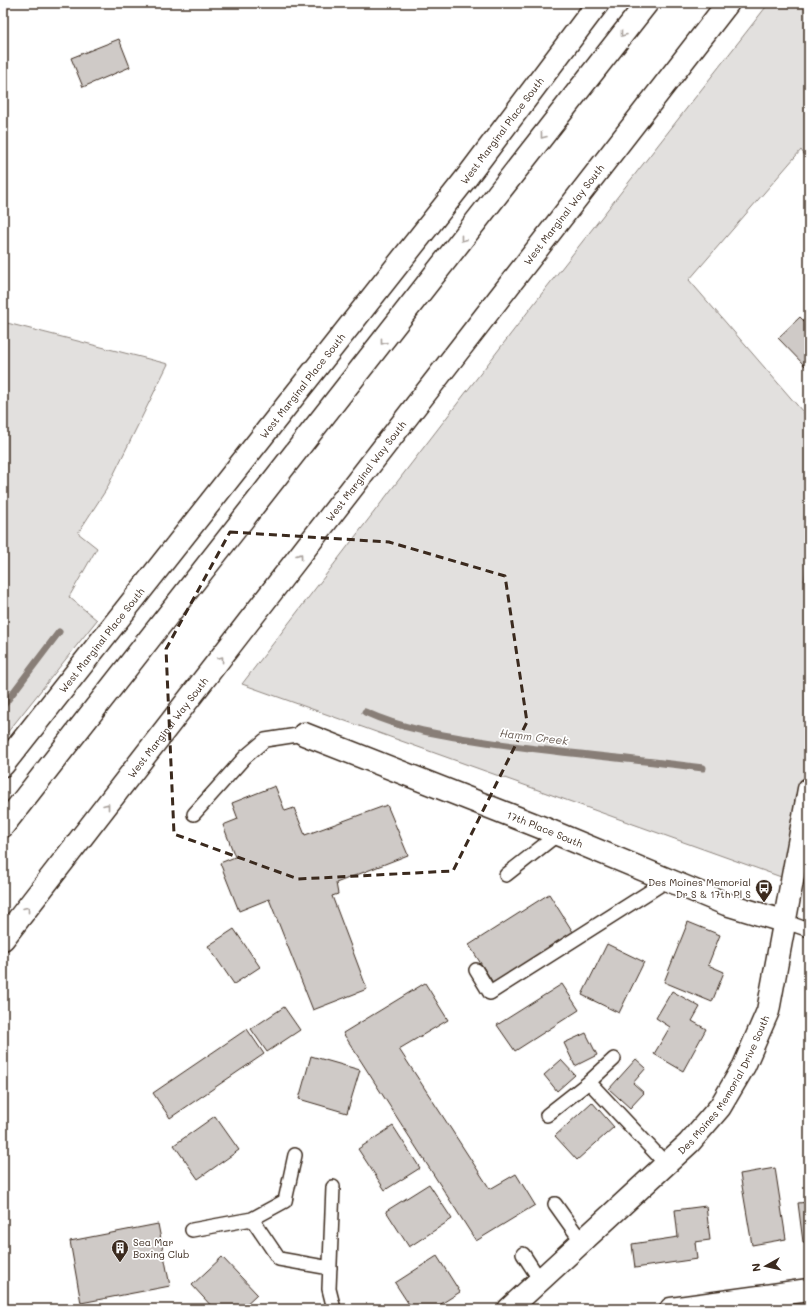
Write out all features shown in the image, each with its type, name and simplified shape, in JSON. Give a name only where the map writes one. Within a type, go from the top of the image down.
[{"type":"main road","name":"West Marginal Place South","points":[[3,765],[462,183],[598,3]]},
{"type":"main road","points":[[3,826],[647,3]]},
{"type":"main road","name":"West Marginal Way South","points":[[3,939],[728,3]]},
{"type":"main road","name":"17th Place South","points":[[304,734],[558,834],[726,904],[786,922]]},
{"type":"main road","name":"Des Moines Memorial Drive South","points":[[509,1309],[689,1143],[720,1108],[744,1066],[768,1011],[786,922],[809,789]]},
{"type":"main road","points":[[671,1309],[809,1290]]},
{"type":"lane","points":[[194,814],[245,757],[265,740],[304,734]]},
{"type":"lane","points":[[506,875],[558,834]]},
{"type":"lane","points":[[476,970],[490,993],[668,880]]},
{"type":"lane","points":[[786,922],[809,930]]},
{"type":"lane","points":[[547,1115],[589,1082],[614,1059]]},
{"type":"lane","points":[[589,1082],[666,1164]]},
{"type":"lane","points":[[192,1230],[252,1219],[285,1201],[295,1155]]},
{"type":"lane","points":[[333,1186],[329,1289],[334,1309]]},
{"type":"lane","points":[[554,1204],[582,1242]]},
{"type":"lane","points":[[252,1219],[279,1259],[330,1268]]},
{"type":"lane","points":[[523,1254],[540,1280]]},
{"type":"highlighted area","points":[[230,532],[389,542],[505,576],[527,722],[453,871],[298,879],[174,834],[166,649]]},
{"type":"shaded area","points":[[769,3],[809,3],[809,161],[801,150],[689,280],[809,419],[809,556],[804,581],[809,583],[809,887],[242,684],[543,292]]},
{"type":"shaded area","points":[[3,322],[168,364],[106,490],[78,533],[97,548],[69,597],[97,620],[3,738]]},
{"type":"building","points":[[119,39],[130,67],[83,87],[71,58]]},
{"type":"building","points":[[800,317],[809,326],[809,362],[805,366],[778,338]]},
{"type":"building","points":[[275,786],[285,811],[294,808],[305,835],[387,805],[408,855],[336,883],[338,894],[332,896],[367,989],[313,1010],[269,899],[239,911],[220,863],[235,857],[223,825],[238,819],[232,803]]},
{"type":"building","points":[[549,894],[573,932],[494,984],[469,945]]},
{"type":"building","points":[[688,922],[720,935],[708,965],[724,972],[712,1002],[664,982]]},
{"type":"building","points":[[234,929],[260,967],[234,984],[208,946]]},
{"type":"building","points":[[607,944],[644,962],[619,1013],[582,995]]},
{"type":"building","points":[[425,983],[448,1020],[399,1049],[490,1189],[516,1174],[535,1205],[476,1241],[343,1033]]},
{"type":"building","points":[[562,984],[579,1010],[515,1051],[497,1025]]},
{"type":"building","points":[[672,991],[700,1007],[692,1021],[706,1029],[683,1071],[654,1054],[670,1027],[656,1018]]},
{"type":"building","points":[[284,1007],[300,1030],[267,1052],[251,1029]]},
{"type":"building","points":[[247,1029],[264,1054],[170,1118],[153,1093]]},
{"type":"building","points":[[586,1033],[597,1055],[575,1066],[564,1043]]},
{"type":"building","points":[[311,1056],[360,1070],[347,1113],[299,1099]]},
{"type":"building","points":[[636,1059],[646,1068],[633,1083],[644,1093],[630,1108],[609,1089]]},
{"type":"building","points":[[561,1060],[575,1075],[557,1091],[544,1075]]},
{"type":"building","points":[[592,1102],[614,1127],[577,1160],[555,1136]]},
{"type":"building","points":[[215,1116],[239,1150],[198,1179],[174,1145]]},
{"type":"building","points":[[393,1126],[420,1168],[385,1190],[358,1149]]},
{"type":"building","points":[[775,1168],[786,1239],[752,1245],[740,1174]]},
{"type":"building","points":[[429,1184],[452,1219],[409,1247],[386,1211]]},
{"type":"building","points":[[809,1202],[809,1242],[803,1242],[798,1203]]},
{"type":"building","points":[[706,1206],[710,1240],[695,1242],[697,1259],[635,1268],[632,1244],[678,1237],[675,1210]]},
{"type":"building","name":"Sea Mar Boxing Club","points":[[158,1224],[170,1286],[81,1303],[70,1241]]},
{"type":"building","points":[[437,1256],[460,1292],[433,1309],[412,1309],[395,1283]]},
{"type":"building","points":[[222,1257],[257,1294],[241,1309],[214,1309],[192,1285]]},
{"type":"waterway","name":"Hamm Creek","points":[[3,706],[59,632]]},
{"type":"waterway","name":"Hamm Creek","points":[[365,712],[407,727],[451,736],[536,749],[703,768]]},
{"type":"place","name":"Des Moines Memorial Dr S & 17th Pl S","points":[[764,903]]},
{"type":"place","name":"Sea Mar Boxing Club","points":[[120,1263]]}]
